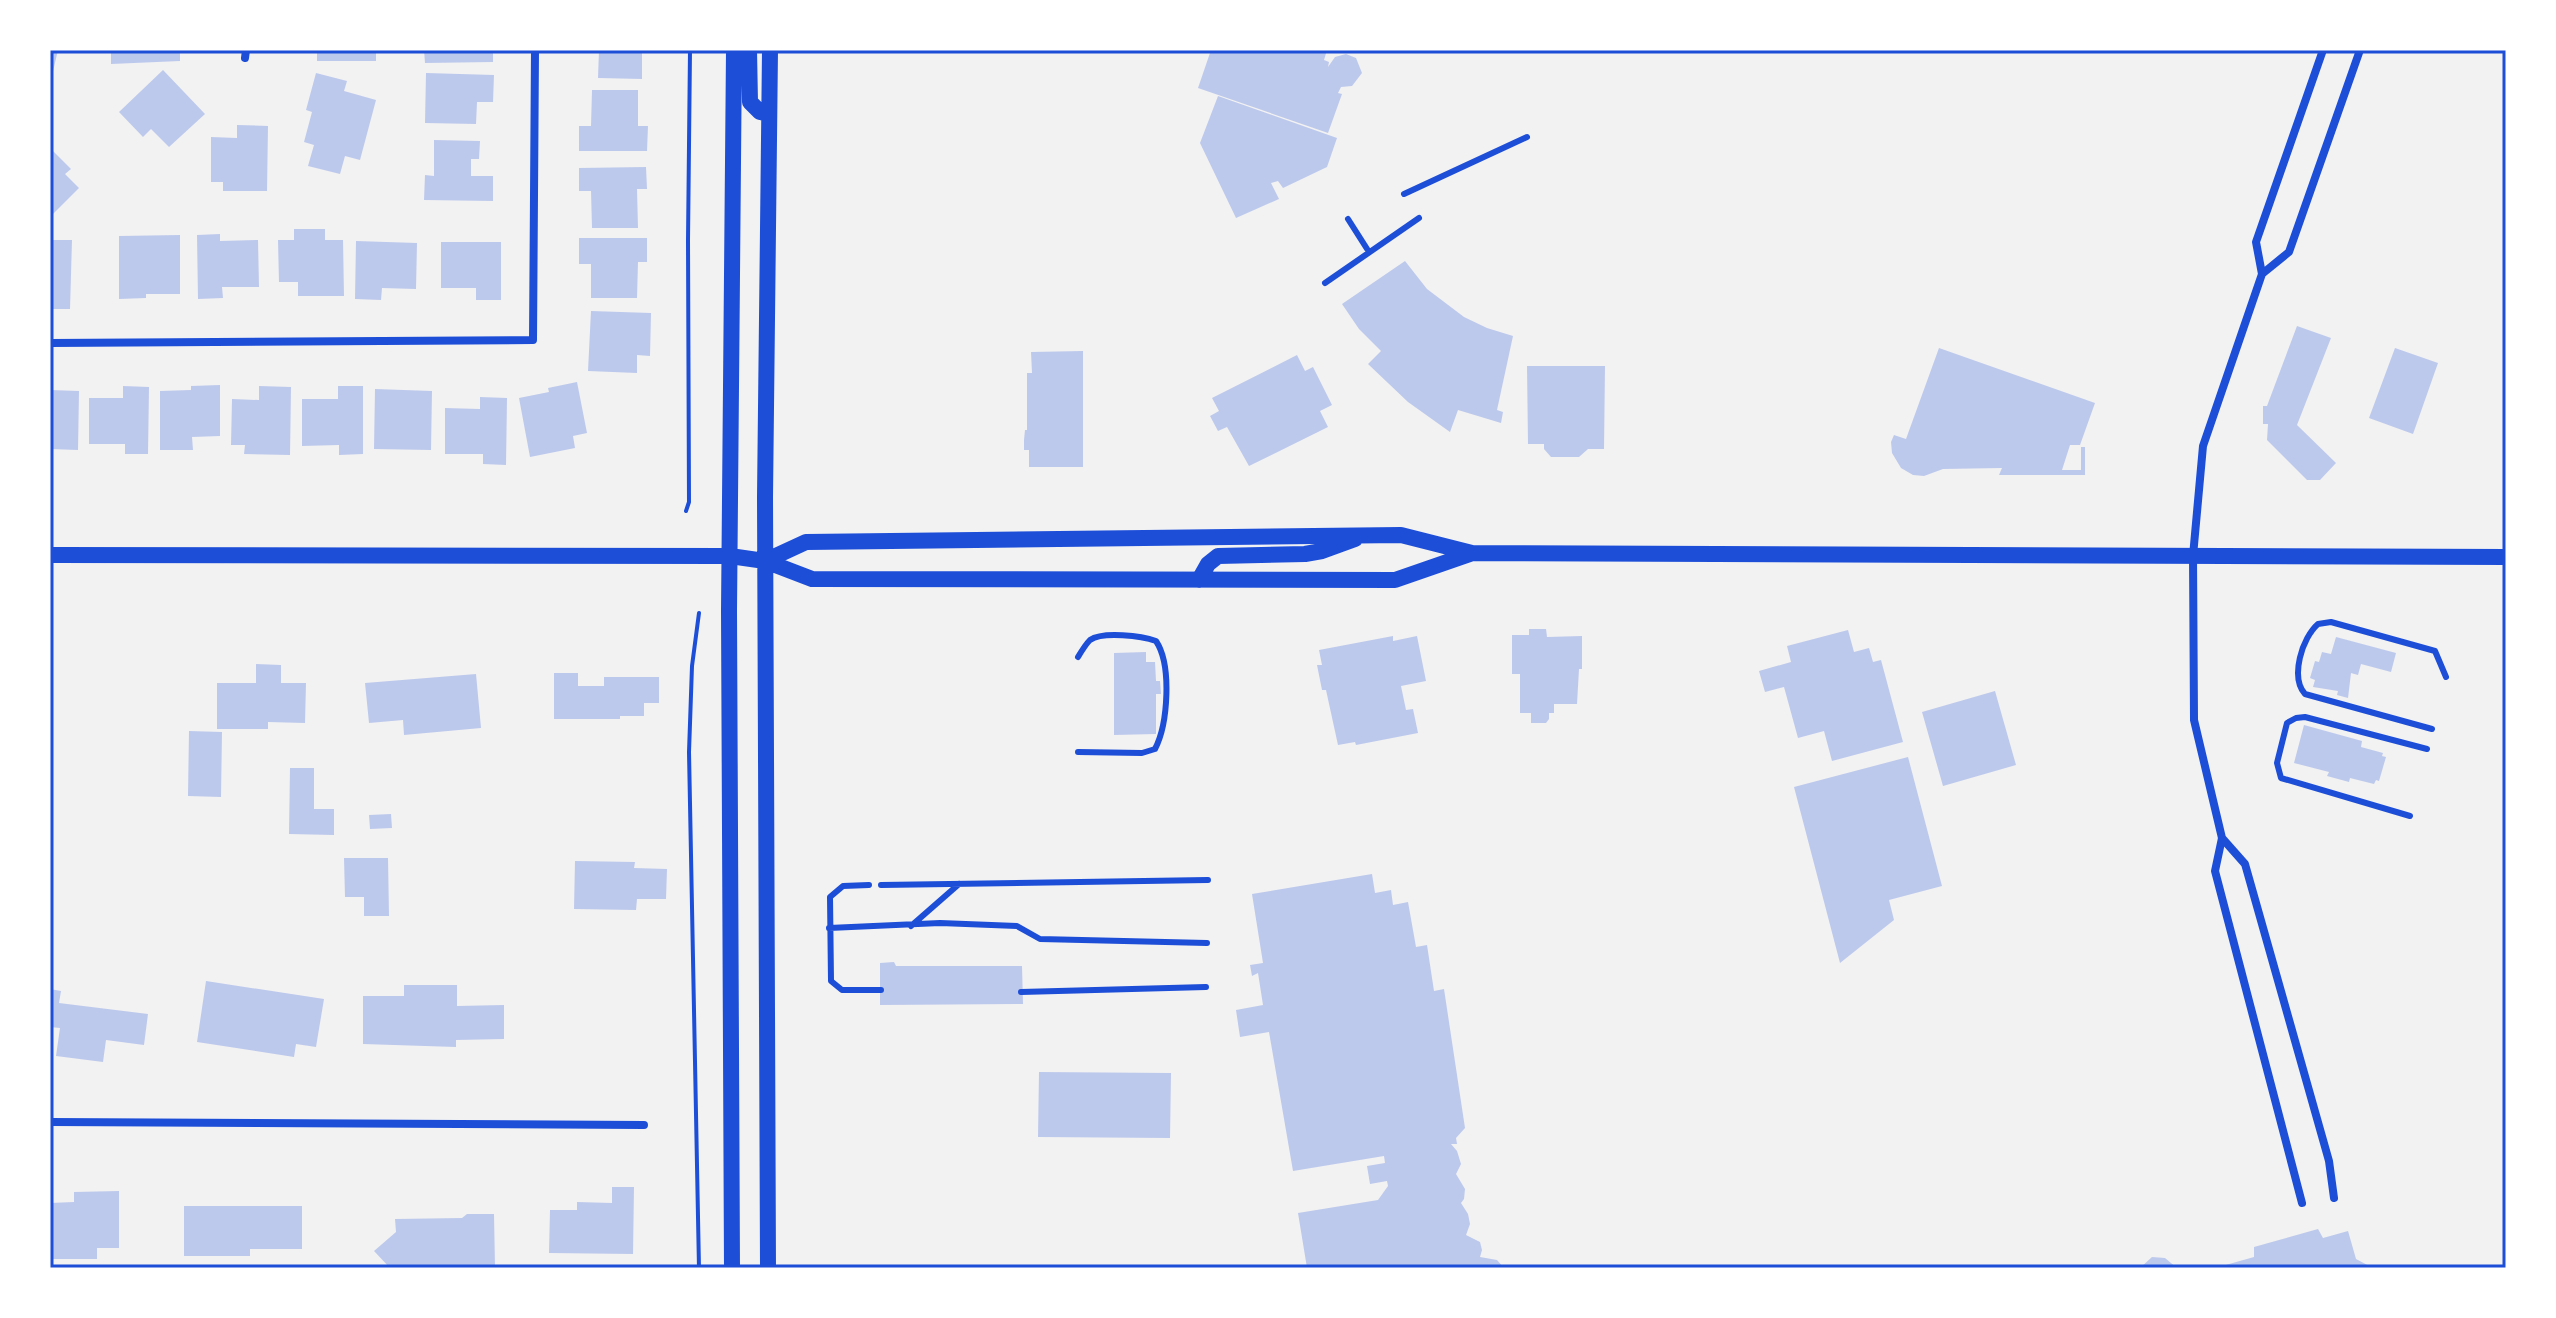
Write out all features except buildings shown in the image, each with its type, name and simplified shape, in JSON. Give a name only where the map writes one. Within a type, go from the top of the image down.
[{"type":"main road","points":[[732,1268],[730,556],[734,50]]},
{"type":"main road","points":[[749,50],[750,102],[760,112],[769,114]]},
{"type":"main road","points":[[768,1268],[765,561],[770,50]]},
{"type":"main road","points":[[765,561],[806,542],[1366,535],[1401,535],[1472,553],[2506,557]]},
{"type":"main road","points":[[1199,580],[1208,564],[1218,556],[1305,554],[1366,535]]},
{"type":"main road","points":[[50,555],[730,556],[765,561],[812,579],[1395,580],[1472,553]]},
{"type":"street","points":[[50,343],[533,340],[535,50]]},
{"type":"street","points":[[2302,1203],[2215,871],[2222,838],[2194,720],[2193,556],[2203,446],[2262,274],[2256,242],[2323,50]]},
{"type":"street","points":[[2262,274],[2289,252],[2360,50]]},
{"type":"street","points":[[2222,838],[2245,864],[2329,1161],[2334,1198]]},
{"type":"street","points":[[50,1122],[644,1125]]},
{"type":"lane","points":[[1404,194],[1527,137]]},
{"type":"lane","points":[[1325,283],[1419,218]]},
{"type":"lane","points":[[1348,219],[1369,252]]},
{"type":"lane","points":[[2432,729],[2305,694],[2297,677],[2306,639],[2318,624],[2331,622],[2346,626],[2435,651],[2446,677]]},
{"type":"lane","points":[[1078,657],[1090,640],[1105,636],[1143,636],[1156,641],[1161,649],[1165,675],[1163,734],[1155,749],[1142,753],[1078,752]]},
{"type":"lane","points":[[2410,816],[2281,778],[2277,763],[2287,723],[2305,717],[2427,749]]},
{"type":"lane","points":[[881,885],[1208,880]]},
{"type":"lane","points":[[911,926],[959,884]]},
{"type":"lane","points":[[869,885],[843,886],[830,897],[831,981],[842,990],[881,990]]},
{"type":"lane","points":[[829,928],[940,923],[1017,926],[1040,939],[1207,943]]},
{"type":"lane","points":[[1021,992],[1206,987]]},
{"type":"path","points":[[686,511],[689,502],[690,50]]},
{"type":"path","points":[[699,613],[692,666],[689,752],[699,1268]]}]
